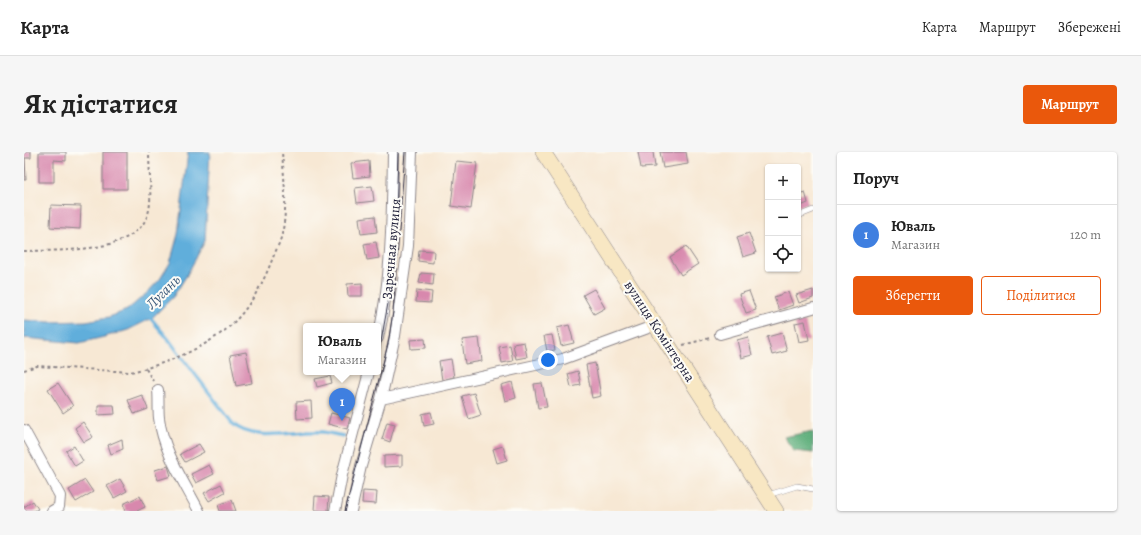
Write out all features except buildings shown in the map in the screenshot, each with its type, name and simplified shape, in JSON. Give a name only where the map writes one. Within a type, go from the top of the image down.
[{"type":"main road","name":"вулиця Комінтерна","points":[[543,152],[776,511]]},
{"type":"street","name":"Зарєчная вулиця","points":[[380,323],[384,301],[391,224],[393,152]]},
{"type":"street","name":"Зарєчная вулиця","points":[[351,511],[361,466],[381,399],[395,336],[408,246],[412,152]]},
{"type":"street","points":[[720,334],[813,308]]},
{"type":"street","points":[[381,399],[564,359],[656,325]]},
{"type":"street","points":[[334,511],[368,375]]},
{"type":"street","points":[[158,390],[159,418],[163,434],[172,458],[199,511]]},
{"type":"street","points":[[24,430],[60,496],[59,507],[52,511]]},
{"type":"lane","points":[[801,215],[813,210]]},
{"type":"lane","points":[[766,496],[797,486],[813,489]]},
{"type":"path","points":[[24,251],[83,249],[123,241],[140,229],[149,211],[149,152]]},
{"type":"path","points":[[24,370],[37,366],[130,372],[146,369],[186,353],[212,339],[237,318],[256,294],[282,235],[285,207],[282,152]]},
{"type":"path","points":[[672,349],[720,334]]},
{"type":"path","points":[[146,369],[158,390]]},
{"type":"green space","points":[[813,431],[813,453],[794,451],[784,437]]},
{"type":"water","name":"Лугань","points":[[188,152],[210,152],[205,241],[187,275],[173,297],[152,318],[128,330],[104,337],[79,343],[24,338],[24,320],[49,322],[86,321],[109,317],[127,310],[147,293],[160,279],[170,263],[178,234]]},
{"type":"waterway","name":"Лугань","points":[[148,315],[233,424],[242,430],[264,434],[323,432],[344,436]]},
{"type":"tram line","points":[[396,218],[398,152]]},
{"type":"tram line","points":[[381,371],[388,344],[393,312],[405,152]]},
{"type":"tram line","points":[[381,342],[389,298]]},
{"type":"tram line","points":[[345,511],[380,375]]},
{"type":"place","name":"Юваль","points":[[342,421]]}]
